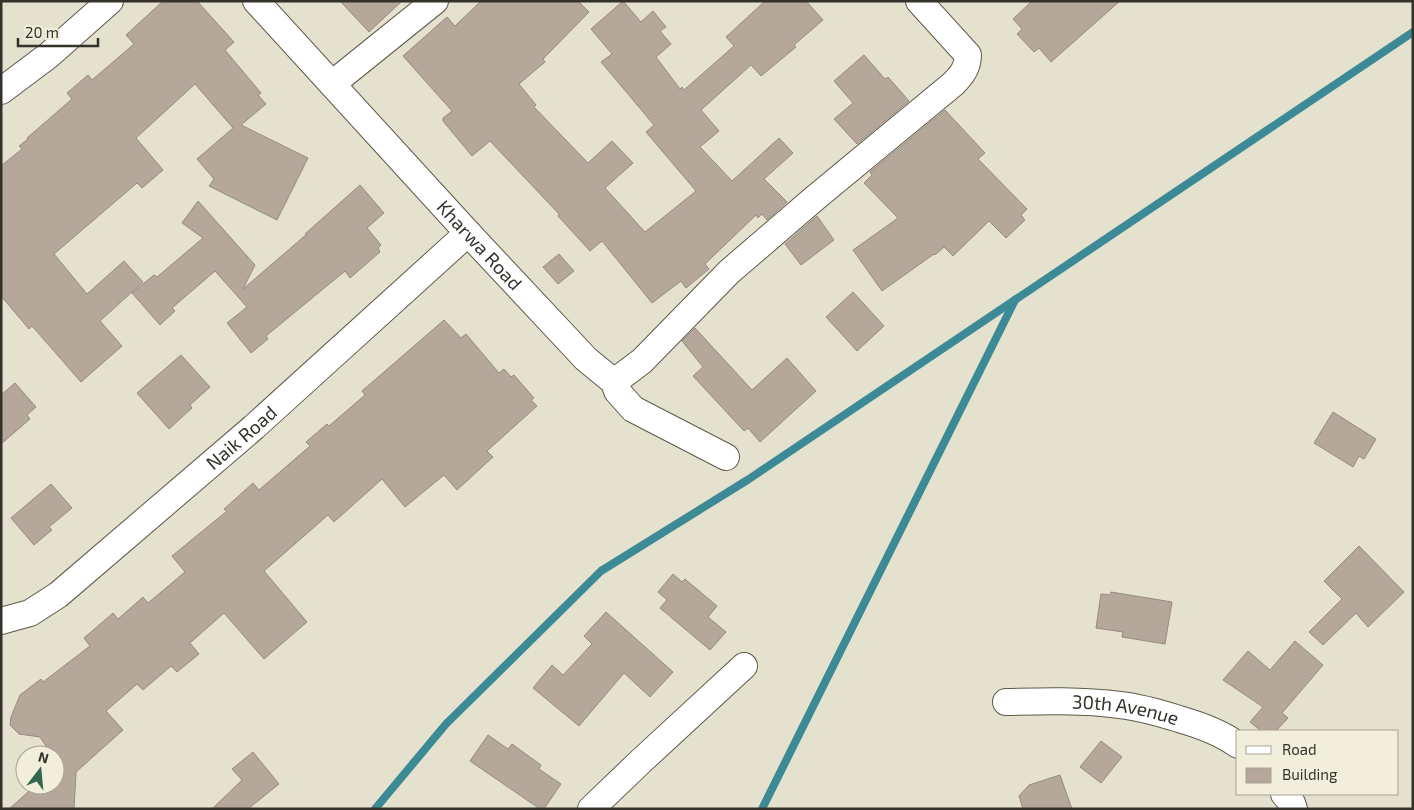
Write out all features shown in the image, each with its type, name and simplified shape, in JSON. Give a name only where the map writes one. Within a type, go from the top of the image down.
[{"type":"street","points":[[1,91],[48,55],[110,1]]},
{"type":"street","name":"Kharwa Road","points":[[256,1],[586,359],[614,382],[617,390],[634,409],[726,457]]},
{"type":"street","points":[[332,84],[436,1]]},
{"type":"street","points":[[614,382],[642,361],[729,272],[963,74],[968,63],[968,55],[919,1]]},
{"type":"street","name":"Naik Road","points":[[1,621],[30,613],[58,595],[254,427],[468,233]]},
{"type":"street","points":[[591,809],[744,666]]},
{"type":"street","name":"30th Avenue","points":[[1006,702],[1063,701],[1121,705],[1200,725],[1226,736],[1236,744]]},
{"type":"street","points":[[1285,795],[1292,803],[1294,809]]},
{"type":"building","points":[[163,1],[197,1],[234,42],[225,50],[261,93],[258,95],[266,104],[241,125],[308,158],[277,220],[209,186],[214,179],[197,159],[233,128],[195,84],[136,138],[163,170],[142,188],[137,183],[54,254],[87,294],[124,261],[143,282],[100,321],[122,346],[81,382],[32,326],[29,329],[1,296],[1,166],[22,149],[19,146],[27,138],[72,99],[67,93],[88,75],[92,80],[134,44],[126,35]]},
{"type":"building","points":[[340,1],[402,1],[369,32]]},
{"type":"building","points":[[481,1],[578,1],[589,12],[543,59],[545,62],[519,84],[536,105],[534,107],[588,163],[612,141],[633,163],[605,188],[645,232],[696,191],[646,132],[654,125],[601,62],[612,54],[591,29],[623,1],[641,22],[653,11],[666,27],[660,31],[671,44],[656,57],[680,89],[682,87],[684,90],[734,46],[726,37],[765,1],[806,1],[823,20],[794,45],[796,47],[761,76],[751,65],[701,110],[719,131],[700,147],[732,181],[779,138],[793,153],[764,179],[787,202],[767,220],[762,214],[758,218],[756,215],[705,264],[709,269],[686,288],[681,281],[652,303],[602,241],[590,251],[558,216],[559,214],[490,141],[472,156],[443,121],[443,118],[452,111],[403,56],[447,17],[455,26]]},
{"type":"building","points":[[1032,1],[1120,1],[1051,62],[1039,48],[1034,52],[1017,34],[1022,29],[1013,19]]},
{"type":"building","points":[[864,55],[885,79],[888,77],[909,101],[857,144],[834,119],[853,103],[834,81]]},
{"type":"building","points":[[945,110],[985,153],[978,159],[1027,209],[1021,215],[1025,220],[1006,238],[989,221],[953,256],[944,247],[882,291],[853,250],[898,218],[864,183],[872,175],[870,172]]},
{"type":"building","points":[[360,185],[384,213],[367,228],[381,245],[378,248],[380,252],[350,278],[345,271],[266,336],[268,339],[251,353],[227,323],[247,307],[215,271],[172,308],[175,311],[160,325],[132,293],[154,275],[157,277],[203,238],[182,223],[198,201],[255,265],[243,289]]},
{"type":"building","points":[[817,216],[834,240],[801,265],[785,244]]},
{"type":"building","points":[[559,254],[574,271],[558,284],[543,267]]},
{"type":"building","points":[[853,292],[884,326],[857,351],[826,317]]},
{"type":"building","points":[[444,320],[461,338],[466,334],[499,373],[504,369],[511,377],[514,375],[534,398],[531,400],[537,406],[487,451],[493,457],[457,490],[444,475],[405,507],[382,479],[334,522],[328,515],[264,571],[307,622],[264,659],[224,613],[190,643],[199,654],[177,672],[171,666],[143,690],[137,684],[106,711],[123,730],[76,772],[74,809],[9,809],[25,795],[65,795],[65,745],[45,745],[40,737],[19,734],[10,725],[11,717],[20,695],[41,679],[43,682],[90,646],[84,638],[113,613],[118,619],[143,597],[148,603],[185,572],[172,556],[227,511],[224,509],[253,483],[259,490],[310,446],[306,442],[327,424],[329,426],[365,395],[362,391]]},
{"type":"building","points":[[695,328],[752,390],[787,358],[816,391],[760,442],[748,428],[744,431],[693,376],[703,367],[682,341]]},
{"type":"building","points":[[181,355],[210,387],[190,405],[192,408],[169,429],[137,393]]},
{"type":"building","points":[[15,383],[36,407],[27,415],[30,419],[1,444],[1,395]]},
{"type":"building","points":[[1333,412],[1376,439],[1364,459],[1359,456],[1353,467],[1314,443]]},
{"type":"building","points":[[51,484],[72,508],[49,527],[52,530],[34,545],[11,518]]},
{"type":"building","points":[[1359,546],[1404,592],[1368,627],[1356,613],[1323,645],[1309,632],[1342,599],[1324,581]]},
{"type":"building","points":[[673,574],[682,582],[685,579],[717,606],[708,617],[726,632],[710,650],[660,608],[667,600],[658,592]]},
{"type":"building","points":[[1111,592],[1172,602],[1165,644],[1122,637],[1123,632],[1096,628],[1101,594],[1110,595]]},
{"type":"building","points":[[606,612],[673,672],[650,697],[624,673],[579,726],[533,688],[552,665],[563,675],[592,644],[584,636]]},
{"type":"building","points":[[1295,641],[1323,665],[1282,713],[1288,718],[1277,730],[1260,730],[1250,722],[1263,707],[1223,680],[1248,651],[1270,670]]},
{"type":"building","points":[[488,735],[508,749],[512,744],[541,765],[539,769],[561,784],[544,809],[540,809],[470,761]]},
{"type":"building","points":[[1101,741],[1122,757],[1101,783],[1080,767]]},
{"type":"building","points":[[253,752],[279,784],[248,809],[212,809],[242,780],[232,769]]},
{"type":"building","points":[[1060,775],[1072,809],[1023,809],[1019,796],[1029,785]]},
{"type":"waterway","points":[[375,809],[446,724],[601,571],[749,479],[1413,32]]},
{"type":"waterway","points":[[762,809],[1015,300]]}]
